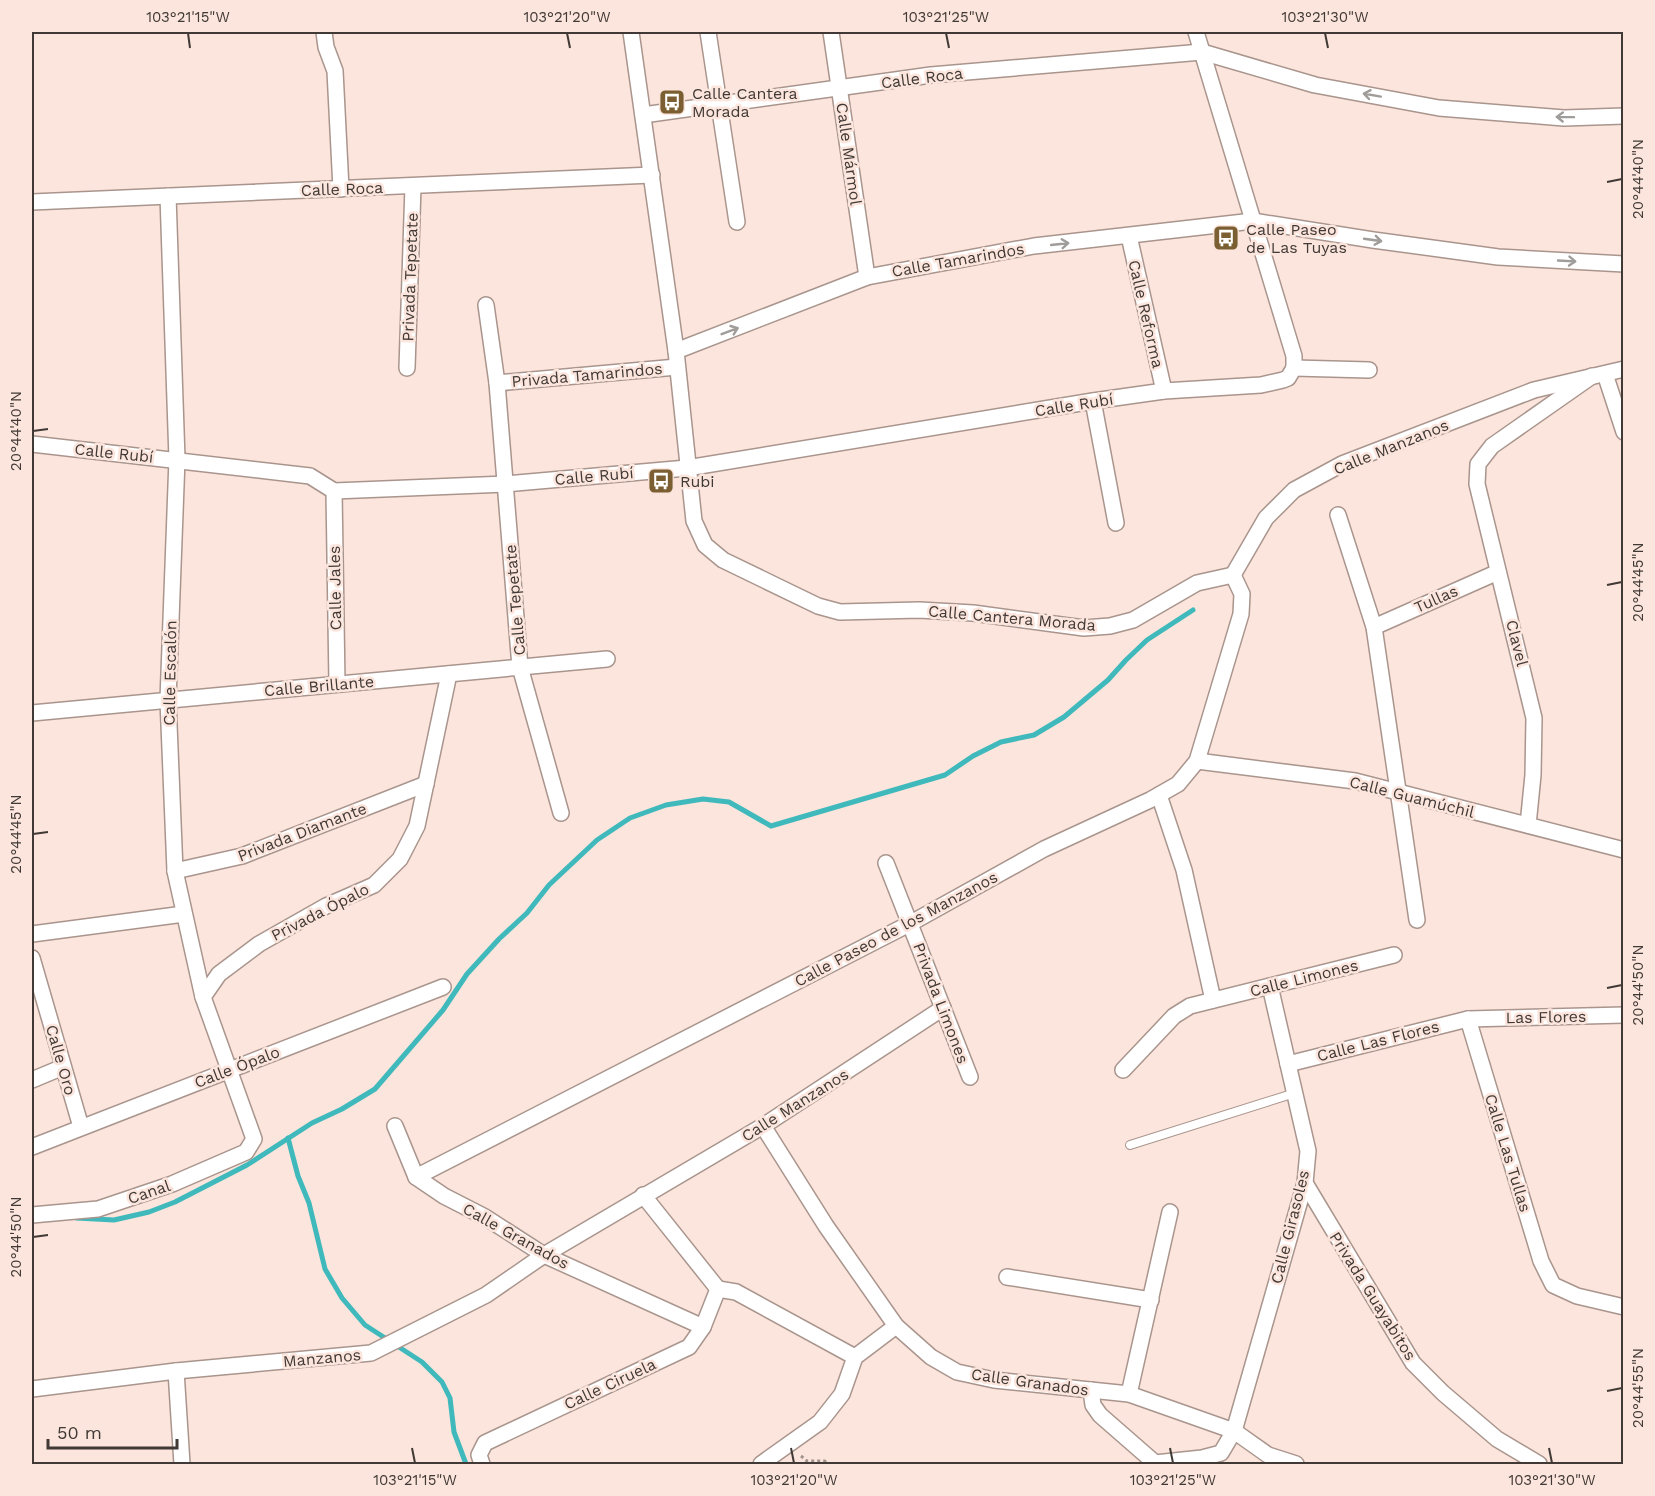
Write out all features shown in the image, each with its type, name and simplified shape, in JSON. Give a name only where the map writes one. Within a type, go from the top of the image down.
[{"type":"street","points":[[324,32],[326,47],[335,71],[341,189]]},
{"type":"street","name":"Calle Cantera Morada","points":[[631,32],[677,359],[694,522],[705,545],[723,560],[818,606],[840,612],[919,610],[973,613],[1084,628],[1110,626],[1133,620],[1197,583],[1233,575]]},
{"type":"street","points":[[708,32],[737,222]]},
{"type":"street","name":"Calle Mármol","points":[[831,32],[867,277]]},
{"type":"street","points":[[1196,32],[1294,356],[1294,368],[1369,370]]},
{"type":"street","points":[[1202,52],[1315,85],[1439,108],[1564,118],[1623,116]]},
{"type":"street","name":"Calle Roca","points":[[643,116],[931,75],[1202,52]]},
{"type":"street","name":"Calle Roca","points":[[32,202],[652,175]]},
{"type":"street","name":"Privada Tepetate","points":[[407,368],[413,186]]},
{"type":"street","name":"Calle Escalón","points":[[168,196],[177,459],[168,700],[175,872],[203,997],[254,1139]]},
{"type":"street","name":"Calle Tamarindos","points":[[677,359],[867,277],[1035,246],[1253,221],[1498,257],[1623,264]]},
{"type":"street","name":"Calle Reforma","points":[[1129,236],[1164,391]]},
{"type":"street","points":[[486,304],[497,383]]},
{"type":"street","name":"Privada Tamarindos","points":[[497,383],[677,359]]},
{"type":"street","name":"Calle Rubí","points":[[32,444],[310,476],[334,491],[506,484],[687,468],[1093,401],[1164,391],[1261,385],[1288,378],[1294,368]]},
{"type":"street","name":"Calle Manzanos","points":[[1233,575],[1266,519],[1294,490],[1342,464],[1534,390],[1623,369]]},
{"type":"street","points":[[1598,375],[1623,432]]},
{"type":"street","name":"Calle Manzanos","points":[[1478,464],[1492,446],[1598,375]]},
{"type":"street","name":"Calle Tepetate","points":[[497,383],[520,667],[561,813]]},
{"type":"street","points":[[1093,401],[1116,523]]},
{"type":"street","name":"Clavel","points":[[1478,464],[1477,484],[1534,718],[1533,775],[1528,825]]},
{"type":"street","name":"Calle Jales","points":[[334,491],[337,684]]},
{"type":"street","points":[[1338,516],[1374,627],[1417,920]]},
{"type":"street","name":"Tullas","points":[[1374,627],[1498,572]]},
{"type":"street","name":"Calle Paseo de los Manzanos","points":[[416,1177],[911,923],[1044,849],[1178,784],[1197,761],[1241,614],[1242,594],[1233,575]]},
{"type":"street","name":"Calle Brillante","points":[[32,713],[607,659]]},
{"type":"street","name":"Privada Ópalo","points":[[203,997],[219,974],[259,944],[326,906],[374,885],[400,859],[417,826],[449,674]]},
{"type":"street","name":"Calle Guamúchil","points":[[1197,761],[1355,782],[1623,850]]},
{"type":"street","name":"Privada Diamante","points":[[175,872],[242,856],[426,784]]},
{"type":"street","points":[[1123,1070],[1174,1016],[1190,1006],[1213,1000],[1184,870],[1159,795]]},
{"type":"street","name":"Privada Limones","points":[[886,863],[969,1077]]},
{"type":"street","points":[[32,934],[184,914]]},
{"type":"street","name":"Calle Limones","points":[[1213,1000],[1395,955]]},
{"type":"street","name":"Calle Oro","points":[[32,958],[81,1128]]},
{"type":"street","name":"Calle Girasoles","points":[[1234,1431],[1305,1183],[1308,1151],[1270,986]]},
{"type":"street","name":"Calle Ópalo","points":[[32,1147],[443,987]]},
{"type":"street","name":"Calle Manzanos","points":[[642,1196],[763,1126],[943,1008]]},
{"type":"street","name":"Las Flores","points":[[1468,1019],[1623,1015]]},
{"type":"street","name":"Calle Las Flores","points":[[1288,1064],[1468,1019]]},
{"type":"street","name":"Calle Las Tullas","points":[[1468,1019],[1541,1261],[1553,1285],[1577,1296],[1623,1307]]},
{"type":"street","points":[[32,1080],[63,1067]]},
{"type":"street","points":[[395,1125],[416,1177]]},
{"type":"street","name":"Calle Granados","points":[[763,1126],[826,1226],[896,1326],[931,1357],[957,1372],[994,1380],[1130,1394],[1234,1431],[1268,1455],[1296,1464]]},
{"type":"street","name":"Canal","points":[[32,1215],[98,1209],[172,1184],[246,1152],[254,1139]]},
{"type":"street","name":"Calle Granados","points":[[416,1177],[544,1255],[703,1327]]},
{"type":"street","name":"Privada Guayabitos","points":[[1305,1183],[1413,1363],[1443,1393],[1497,1439],[1539,1464]]},
{"type":"street","points":[[642,1196],[718,1289],[736,1292],[855,1357]]},
{"type":"street","name":"Manzanos","points":[[32,1389],[176,1371],[370,1353],[486,1295],[544,1255],[642,1196]]},
{"type":"street","points":[[1130,1394],[1170,1212]]},
{"type":"street","points":[[1007,1277],[1151,1300]]},
{"type":"street","name":"Calle Ciruela","points":[[480,1460],[485,1443],[689,1347],[703,1327],[718,1289]]},
{"type":"street","points":[[761,1464],[820,1422],[842,1394],[855,1357],[896,1326]]},
{"type":"street","points":[[176,1371],[182,1464]]},
{"type":"street","points":[[1091,1390],[1093,1405],[1100,1415],[1155,1464],[1202,1458],[1221,1453],[1234,1431]]},
{"type":"lane","points":[[1130,1145],[1295,1093]]},
{"type":"path","points":[[789,1444],[807,1461],[825,1461],[825,1464]]},
{"type":"waterway","points":[[76,1218],[114,1220],[149,1212],[175,1202],[247,1165],[312,1123],[342,1109],[375,1089],[443,1010],[467,974],[527,913],[549,885],[597,840],[630,818],[666,805],[703,799],[729,802],[771,826],[945,775],[973,756],[1001,742],[1034,735],[1064,717],[1108,680],[1147,640],[1193,610]]},
{"type":"waterway","points":[[288,1138],[298,1176],[309,1203],[325,1269],[342,1298],[365,1325],[422,1362],[442,1382],[450,1398],[454,1432],[466,1464]]},
{"type":"place","name":"Calle Cantera Morada","points":[[672,102]]},
{"type":"place","name":"Calle Paseo de Las Tuyas","points":[[1226,238]]},
{"type":"place","name":"Rubi","points":[[661,481]]}]
